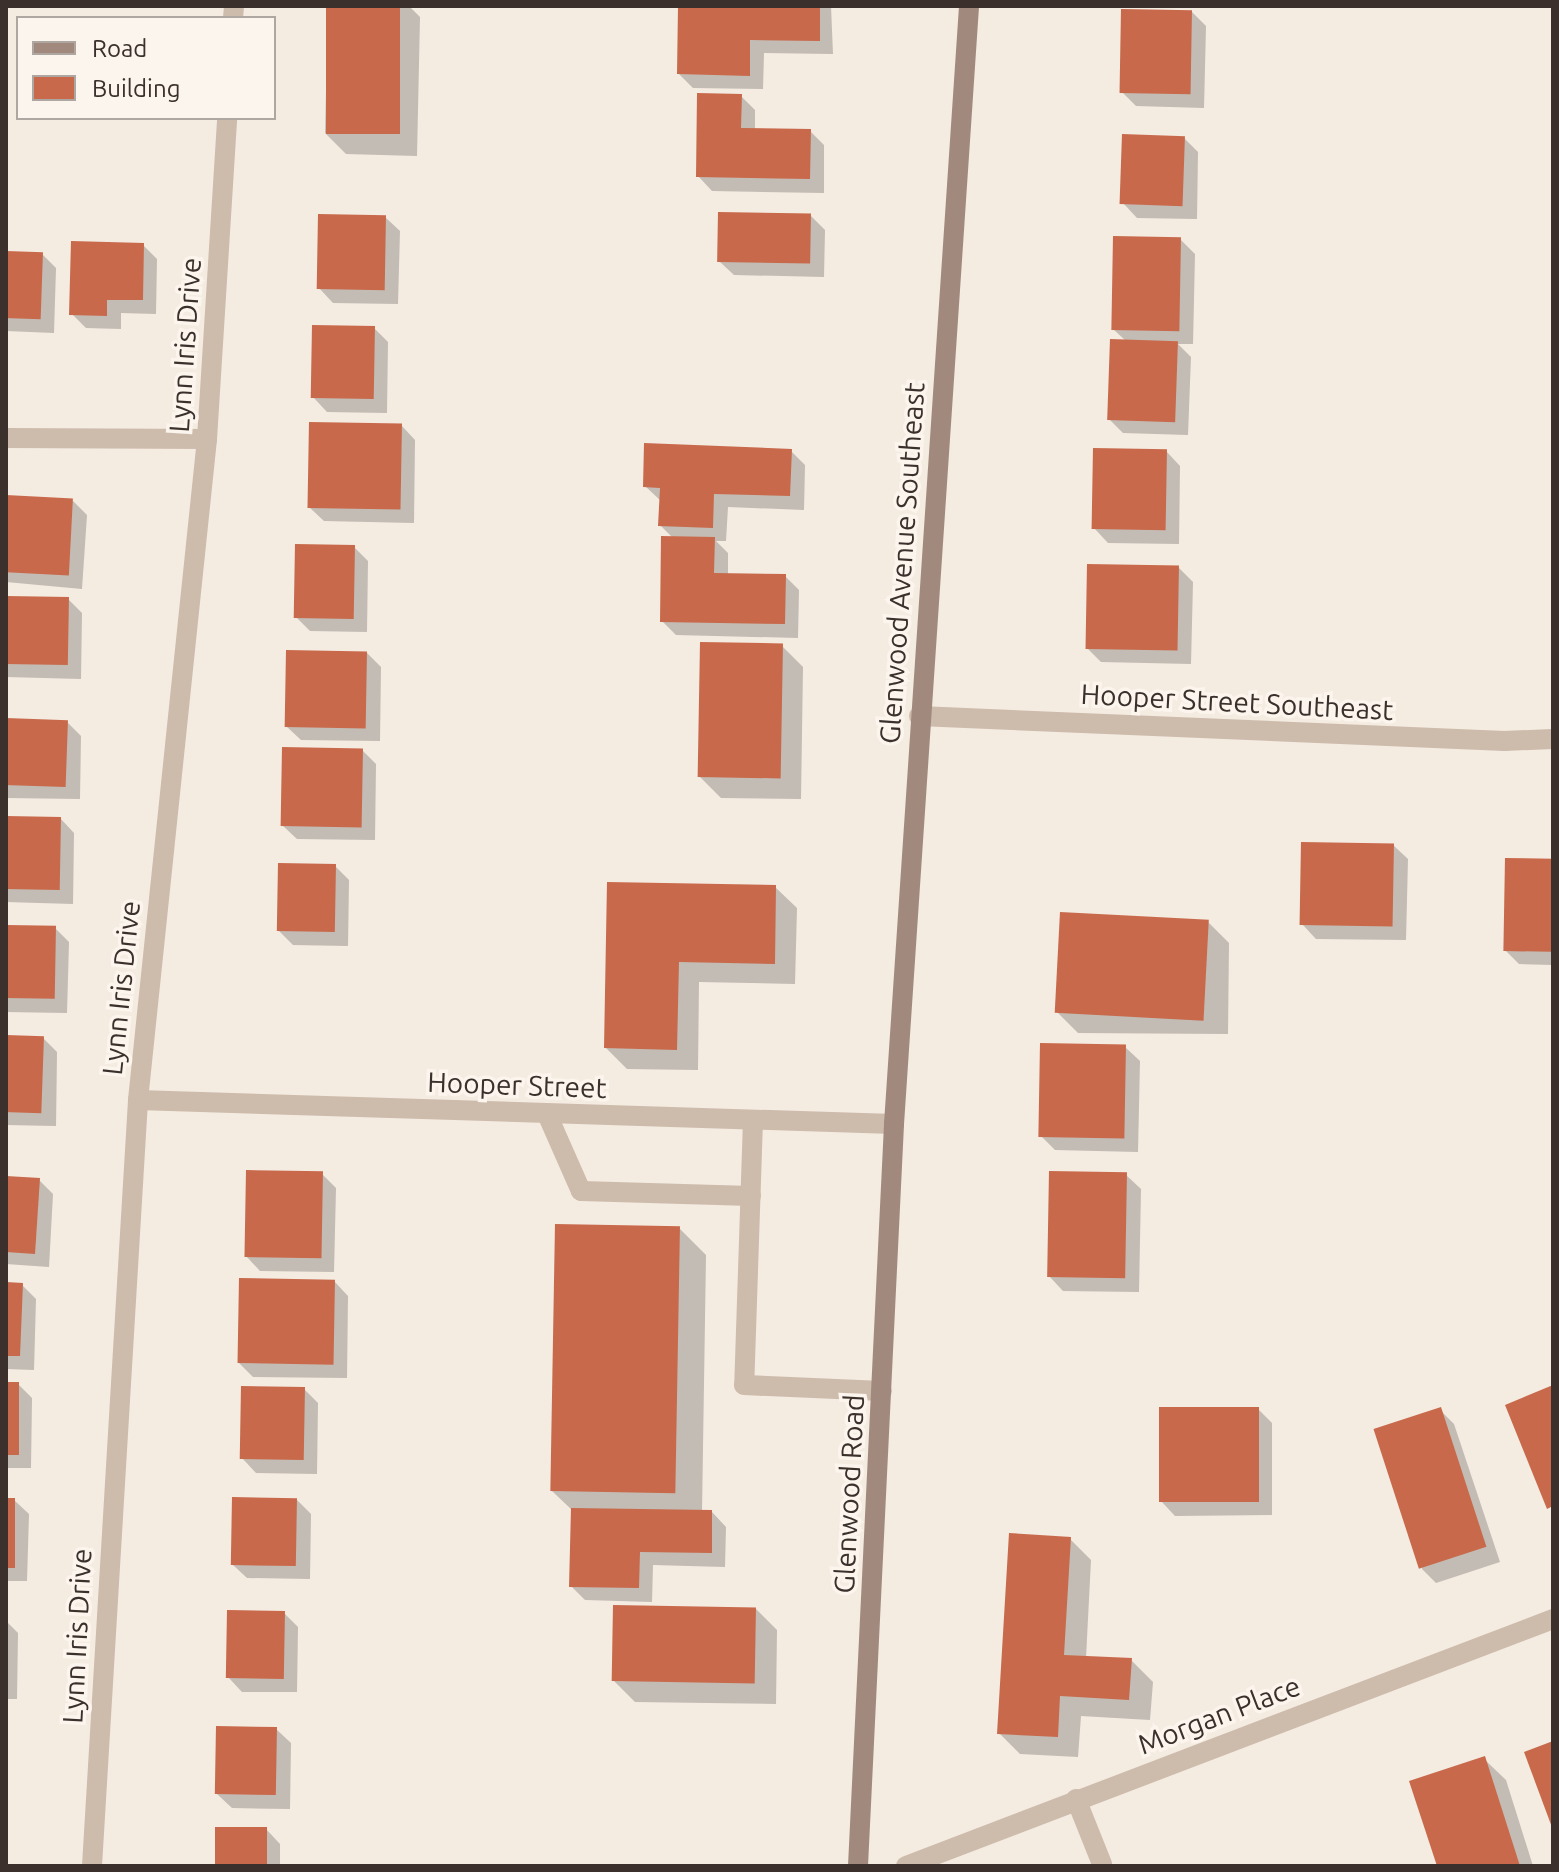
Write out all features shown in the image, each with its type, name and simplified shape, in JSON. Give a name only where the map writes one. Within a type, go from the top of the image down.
[{"type":"main road","name":"Glenwood Avenue Southeast","points":[[894,1124],[969,6]]},
{"type":"main road","name":"Glenwood Road","points":[[858,1866],[894,1124]]},
{"type":"street","name":"Lynn Iris Drive","points":[[92,1866],[138,1100],[207,439],[227,120]]},
{"type":"street","points":[[6,438],[207,439]]},
{"type":"street","name":"Hooper Street Southeast","points":[[919,716],[1504,741],[1553,739]]},
{"type":"street","name":"Hooper Street","points":[[138,1100],[894,1124]]},
{"type":"street","points":[[547,1114],[581,1191],[751,1196]]},
{"type":"street","points":[[753,1120],[744,1385],[882,1391]]},
{"type":"street","name":"Morgan Place","points":[[906,1866],[1553,1619]]},
{"type":"street","points":[[1076,1799],[1102,1864]]},
{"type":"building","points":[[326,6],[400,6],[400,134],[326,134]]},
{"type":"building","points":[[678,6],[820,6],[820,41],[750,40],[750,76],[677,74]]},
{"type":"building","points":[[1121,9],[1192,10],[1191,94],[1120,93]]},
{"type":"building","points":[[697,93],[742,94],[741,128],[811,129],[810,179],[696,177]]},
{"type":"building","points":[[1122,134],[1185,136],[1183,206],[1120,204]]},
{"type":"building","points":[[718,212],[811,214],[810,264],[717,262]]},
{"type":"building","points":[[318,214],[386,215],[385,290],[317,289]]},
{"type":"building","points":[[1113,236],[1181,237],[1179,331],[1111,330]]},
{"type":"building","points":[[71,241],[144,243],[143,300],[107,300],[107,316],[69,315]]},
{"type":"building","points":[[6,251],[43,252],[41,319],[6,318]]},
{"type":"building","points":[[312,325],[375,326],[374,399],[311,398]]},
{"type":"building","points":[[1110,339],[1178,341],[1175,422],[1107,420]]},
{"type":"building","points":[[309,422],[402,424],[400,510],[307,508]]},
{"type":"building","points":[[644,443],[792,449],[790,496],[714,494],[713,528],[658,526],[660,488],[643,487]]},
{"type":"building","points":[[1093,448],[1167,449],[1166,530],[1092,529]]},
{"type":"building","points":[[6,495],[73,499],[69,575],[6,572]]},
{"type":"building","points":[[661,536],[715,537],[714,573],[786,574],[785,624],[660,622]]},
{"type":"building","points":[[295,544],[355,545],[354,619],[294,618]]},
{"type":"building","points":[[1087,564],[1179,566],[1178,651],[1086,649]]},
{"type":"building","points":[[6,596],[69,597],[68,665],[6,664]]},
{"type":"building","points":[[700,642],[783,643],[781,778],[698,777]]},
{"type":"building","points":[[286,650],[367,651],[366,728],[285,727]]},
{"type":"building","points":[[6,718],[68,720],[66,787],[6,785]]},
{"type":"building","points":[[282,747],[363,748],[362,827],[281,826]]},
{"type":"building","points":[[6,816],[61,817],[60,890],[6,889]]},
{"type":"building","points":[[1301,842],[1394,844],[1393,927],[1300,925]]},
{"type":"building","points":[[1505,858],[1553,859],[1551,952],[1503,951]]},
{"type":"building","points":[[278,863],[336,864],[335,932],[277,931]]},
{"type":"building","points":[[607,882],[776,885],[775,964],[679,962],[677,1050],[604,1048]]},
{"type":"building","points":[[1060,912],[1209,920],[1204,1021],[1055,1013]]},
{"type":"building","points":[[6,925],[56,926],[55,999],[6,998]]},
{"type":"building","points":[[6,1035],[44,1036],[41,1113],[6,1112]]},
{"type":"building","points":[[1040,1043],[1126,1045],[1124,1138],[1038,1137]]},
{"type":"building","points":[[246,1170],[323,1171],[321,1258],[244,1257]]},
{"type":"building","points":[[1049,1171],[1127,1172],[1125,1278],[1047,1277]]},
{"type":"building","points":[[6,1176],[40,1178],[35,1254],[6,1252]]},
{"type":"building","points":[[555,1224],[680,1226],[675,1493],[550,1491]]},
{"type":"building","points":[[239,1278],[335,1280],[334,1365],[238,1363]]},
{"type":"building","points":[[6,1282],[23,1283],[20,1356],[6,1356]]},
{"type":"building","points":[[6,1382],[19,1382],[19,1455],[6,1455]]},
{"type":"building","points":[[1553,1385],[1553,1506],[1547,1509],[1505,1405]]},
{"type":"building","points":[[241,1386],[305,1387],[304,1460],[240,1459]]},
{"type":"building","points":[[1159,1407],[1259,1407],[1259,1502],[1159,1502]]},
{"type":"building","points":[[1441,1407],[1486,1547],[1419,1569],[1373,1429]]},
{"type":"building","points":[[232,1497],[297,1498],[296,1566],[231,1565]]},
{"type":"building","points":[[6,1498],[15,1498],[15,1568],[6,1568]]},
{"type":"building","points":[[571,1508],[712,1510],[712,1553],[640,1552],[639,1588],[569,1587]]},
{"type":"building","points":[[1009,1533],[1071,1537],[1064,1655],[1132,1658],[1129,1700],[1060,1696],[1058,1737],[997,1734]]},
{"type":"building","points":[[613,1605],[756,1607],[755,1683],[612,1681]]},
{"type":"building","points":[[227,1610],[285,1611],[284,1679],[226,1678]]},
{"type":"building","points":[[216,1726],[277,1727],[276,1795],[215,1794]]},
{"type":"building","points":[[1553,1741],[1553,1830],[1524,1752]]},
{"type":"building","points":[[1485,1756],[1520,1866],[1437,1866],[1409,1781]]},
{"type":"building","points":[[215,1827],[267,1827],[267,1866],[215,1866]]}]
